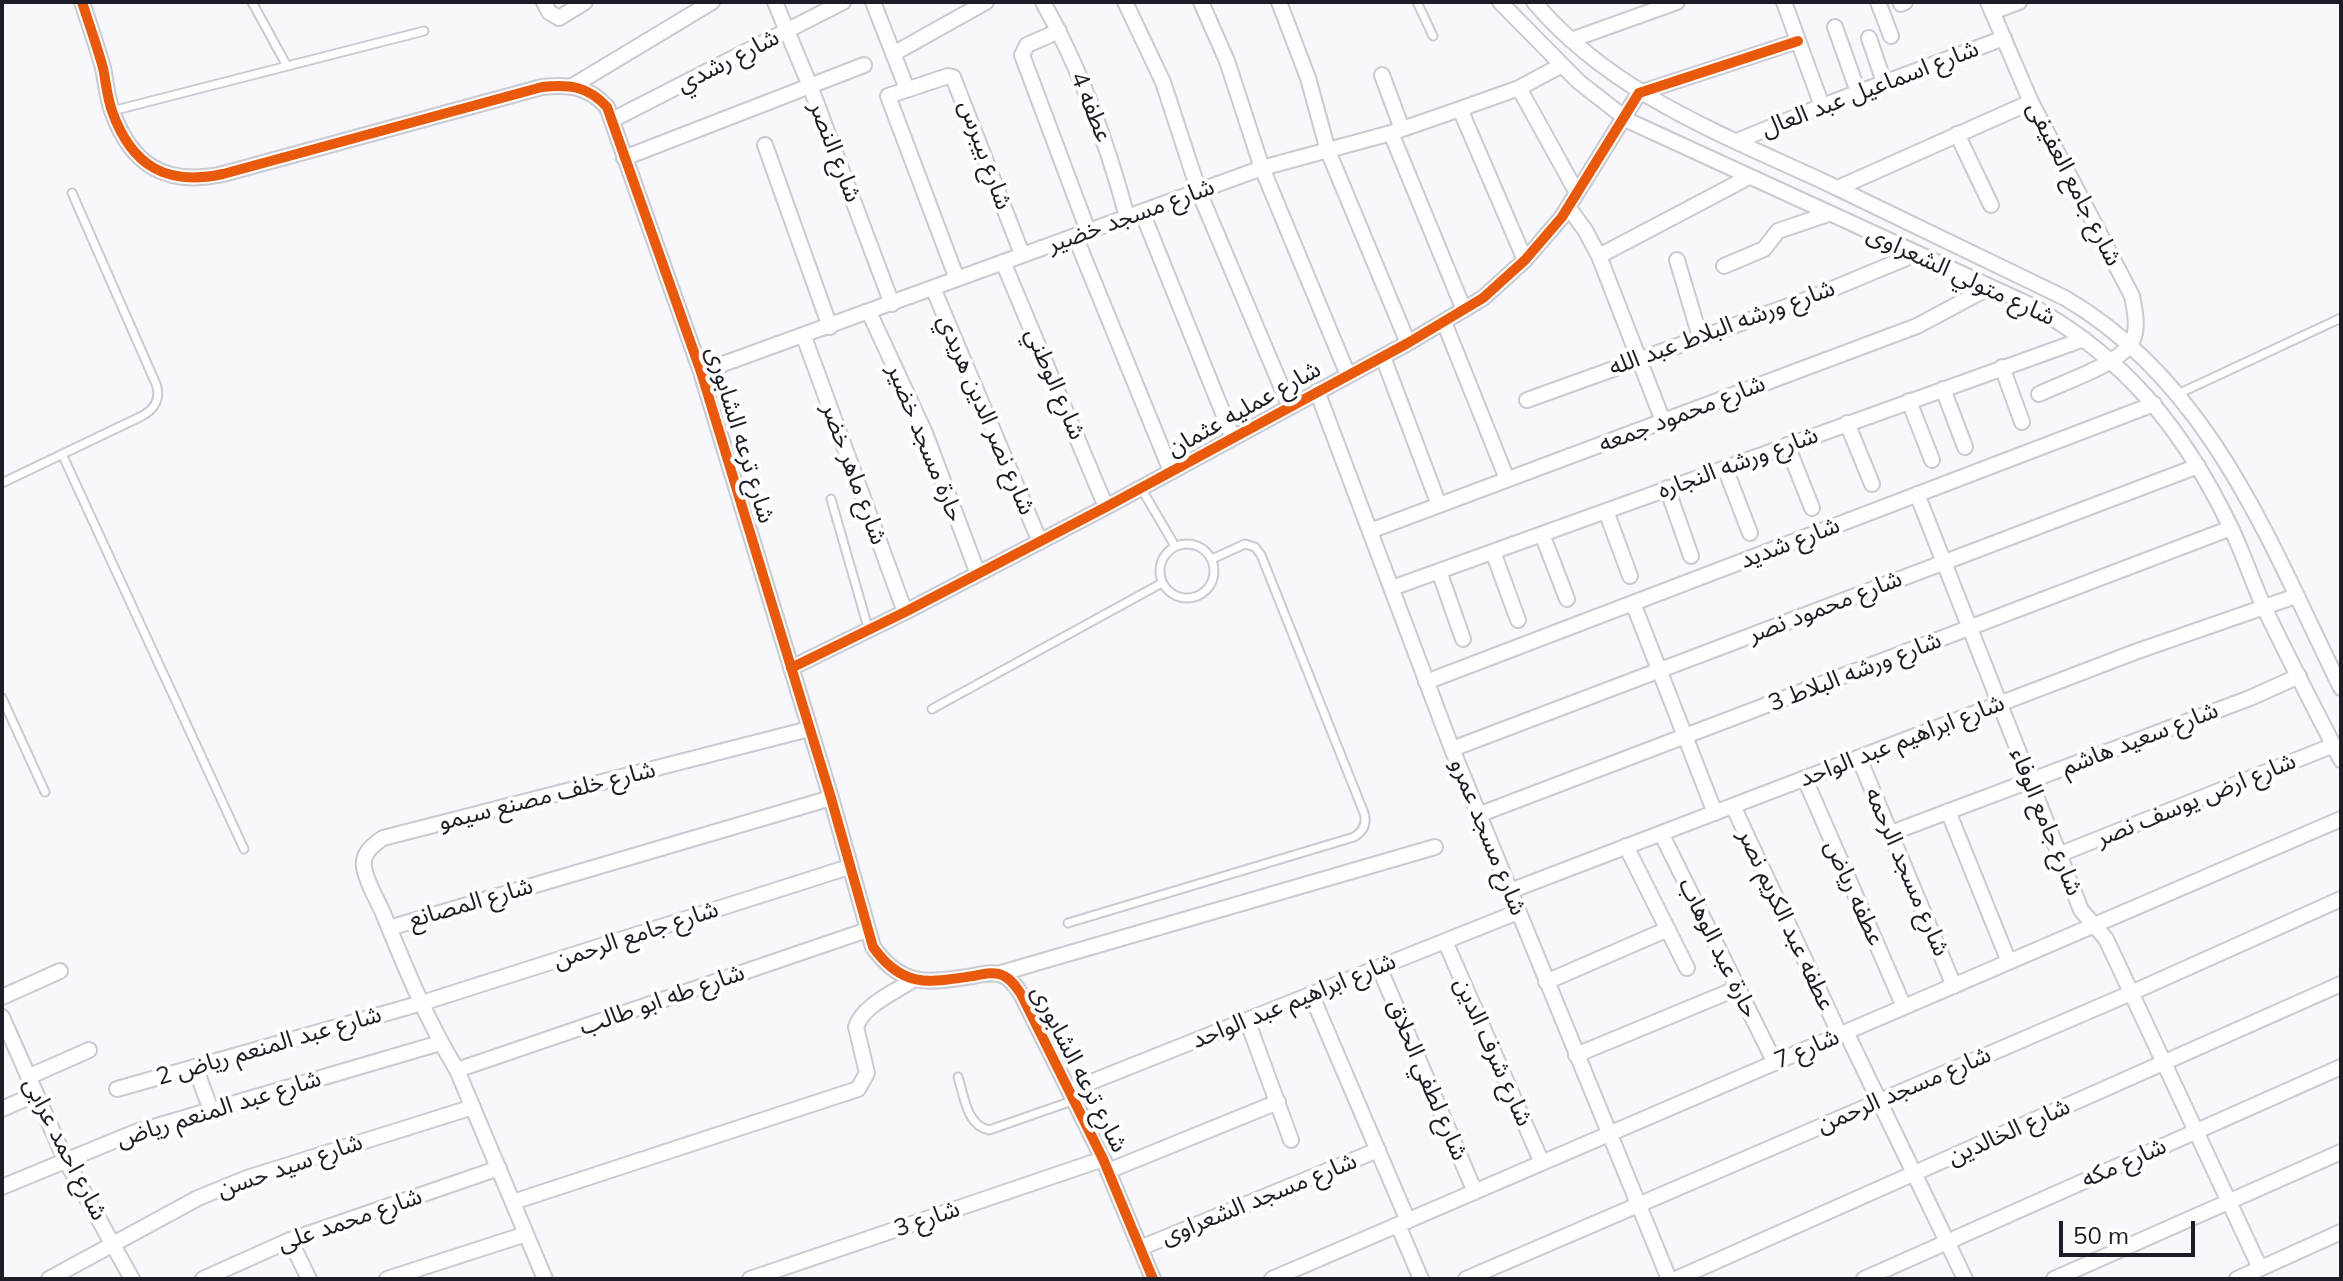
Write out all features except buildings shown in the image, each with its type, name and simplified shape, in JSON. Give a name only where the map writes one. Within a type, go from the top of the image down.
[{"type":"street","points":[[82,2],[103,69],[112,111],[126,139],[143,162],[168,176],[196,180],[542,87],[574,85],[712,2]]},
{"type":"street","points":[[544,2],[549,12],[559,18],[585,2]]},
{"type":"street","name":"شارع النصر","points":[[775,2],[892,304]]},
{"type":"street","name":"شارع رشدي","points":[[612,120],[843,2]]},
{"type":"street","points":[[873,2],[907,89]]},
{"type":"street","points":[[893,54],[986,2]]},
{"type":"street","name":"عطفه 4","points":[[1043,2],[1087,91],[1134,214],[1233,438]]},
{"type":"street","points":[[1125,2],[1163,82],[1199,192],[1290,407]]},
{"type":"street","points":[[1201,2],[1227,61],[1262,168],[1348,375]]},
{"type":"street","points":[[1279,2],[1308,78],[1328,151],[1408,343]]},
{"type":"street","name":"شارع متولي الشعراوى","points":[[1500,2],[1592,95],[1624,118],[2041,311],[2111,360],[2154,404],[2198,466],[2231,528],[2264,607],[2341,760]]},
{"type":"street","name":"شارع متولي الشعراوى","points":[[1534,2],[1571,40],[1639,93],[2065,298],[2096,316],[2130,345],[2178,394],[2218,447],[2238,479],[2341,688]]},
{"type":"street","points":[[1571,40],[1677,2]]},
{"type":"street","points":[[1784,2],[1822,106]]},
{"type":"street","points":[[1878,2],[1891,36]]},
{"type":"street","points":[[1990,7],[2019,2]]},
{"type":"street","name":"شارع جامع العفيفى","points":[[1990,7],[2031,102],[2132,296],[2136,321],[2130,345]]},
{"type":"street","points":[[1835,27],[1858,92]]},
{"type":"street","points":[[1059,31],[1027,45],[1022,55],[1082,233],[1171,471]]},
{"type":"street","points":[[1869,38],[1884,82]]},
{"type":"street","name":"شارع اسماعيل عبد العال","points":[[1737,141],[2004,38]]},
{"type":"street","points":[[1639,93],[1798,41]]},
{"type":"street","points":[[624,158],[864,65]]},
{"type":"street","name":"شارع مسجد خضير","points":[[701,372],[1262,168],[1397,131],[1519,88],[1562,65]]},
{"type":"street","points":[[1382,75],[1397,131],[1464,310]]},
{"type":"street","name":"شارع بيبرس","points":[[957,279],[888,96],[948,76],[956,80],[1022,254]]},
{"type":"street","name":"شارع ترعه الشابورى","points":[[574,85],[597,96],[607,107],[701,372],[831,798],[873,947],[883,962],[913,980],[933,982],[998,974],[1007,977],[1021,994],[1073,1095],[1153,1279]]},
{"type":"street","points":[[1519,88],[1577,193]]},
{"type":"street","name":"شارع عمليه عثمان","points":[[791,668],[869,631],[1106,507],[1383,357],[1483,298],[1525,260],[1568,207],[1639,93]]},
{"type":"street","points":[[1838,188],[2031,102]]},
{"type":"street","points":[[1460,109],[1525,260]]},
{"type":"street","points":[[1957,134],[1991,205]]},
{"type":"street","points":[[765,145],[830,327]]},
{"type":"street","points":[[1599,256],[1749,177]]},
{"type":"street","points":[[1568,207],[1599,256],[1663,421]]},
{"type":"street","points":[[1724,266],[1764,249],[1778,231],[1828,214]]},
{"type":"street","name":"شارع ورشه البلاط عبد الله","points":[[1527,400],[1808,299],[1916,254]]},
{"type":"street","points":[[1677,260],[1700,337]]},
{"type":"street","name":"شارع الوطني","points":[[1003,262],[1106,507]]},
{"type":"street","name":"شارع محمود جمعه","points":[[1370,531],[1917,326],[1990,287]]},
{"type":"street","name":"شارع نصر الدين هريدي","points":[[933,288],[1040,542]]},
{"type":"street","name":"حارة مسجد خضير","points":[[869,312],[925,433],[978,574]]},
{"type":"street","points":[[1444,322],[1507,479]]},
{"type":"street","name":"شارع ماهر خضر","points":[[804,337],[905,612]]},
{"type":"street","name":"شارع ورشه النجاره","points":[[1392,588],[2084,339]]},
{"type":"street","points":[[2039,394],[2111,360],[2130,345]]},
{"type":"street","points":[[1383,357],[1439,505]]},
{"type":"street","points":[[2002,367],[2022,422]]},
{"type":"street","points":[[1943,389],[1965,447]]},
{"type":"street","name":"شارع مسجد عمرو","points":[[1317,391],[1478,815],[1669,1279]]},
{"type":"street","points":[[1909,401],[1932,460]]},
{"type":"street","name":"شارع شديد","points":[[1426,682],[2154,404]]},
{"type":"street","points":[[1847,423],[1872,484]]},
{"type":"street","points":[[1787,445],[1812,508]]},
{"type":"street","name":"شارع محمود نصر","points":[[1452,749],[2198,466]]},
{"type":"street","points":[[1725,468],[1750,533]]},
{"type":"street","points":[[1667,488],[1691,556]]},
{"type":"street","name":"شارع جامع الوفاء","points":[[1917,494],[2081,910],[2106,939],[2260,1268]]},
{"type":"street","points":[[1606,511],[1630,576]]},
{"type":"street","name":"شارع ورشه البلاط 3","points":[[1478,815],[2231,528]]},
{"type":"street","points":[[1542,534],[1567,599]]},
{"type":"street","points":[[1493,552],[1518,620]]},
{"type":"street","points":[[1439,571],[1463,639]]},
{"type":"street","name":"شارع ابراهيم عبد الواحد","points":[[1510,891],[1999,704],[2296,596]]},
{"type":"street","points":[[1633,603],[1715,813]]},
{"type":"street","name":"شارع سعيد هاشم","points":[[1891,833],[2250,698],[2299,676]]},
{"type":"street","name":"شارع خلف مصنع سيمو","points":[[389,928],[364,866],[365,855],[372,845],[383,838],[809,729]]},
{"type":"street","name":"شارع ارض يوسف نصر","points":[[2058,855],[2334,745]]},
{"type":"street","name":"شارع مسجد الرحمه","points":[[1859,758],[1954,986]]},
{"type":"street","name":"عطفه رياض","points":[[1805,779],[1904,1007]]},
{"type":"street","name":"شارع المصانع","points":[[545,1279],[457,1070],[440,1043],[389,928],[831,798]]},
{"type":"street","name":"عطفه عبد الكريم نصر","points":[[1733,806],[1965,1279]]},
{"type":"street","points":[[1948,811],[2009,962]]},
{"type":"street","name":"شارع 7","points":[[1272,1279],[2341,819]]},
{"type":"street","name":"حارة عبد الوهاب","points":[[1661,833],[1775,1063]]},
{"type":"street","points":[[1626,846],[1687,968]]},
{"type":"street","points":[[998,974],[1435,847]]},
{"type":"street","name":"شارع جامع الرحمن","points":[[422,1003],[849,867]]},
{"type":"street","name":"شارع مسجد الرحمن","points":[[1466,1279],[2131,993],[2341,899]]},
{"type":"street","name":"شارع ابراهيم عبد الواحد","points":[[1073,1095],[1247,1020],[1518,912]]},
{"type":"street","points":[[1546,982],[1668,929]]},
{"type":"street","name":"شارع طه ابو طالب","points":[[457,1070],[867,930]]},
{"type":"street","name":"شارع شرف الدين","points":[[1445,941],[1542,1163]]},
{"type":"street","name":"شارع لطفي الحلاق","points":[[1379,967],[1475,1192]]},
{"type":"street","points":[[2,997],[60,971]]},
{"type":"street","points":[[513,1202],[858,1089],[867,1073],[856,1027],[858,1020],[869,1009],[913,980]]},
{"type":"street","name":"شارع الخالدين","points":[[1676,1279],[2341,984]]},
{"type":"street","points":[[1576,1055],[1738,988]]},
{"type":"street","points":[[1311,994],[1378,1150],[1421,1279]]},
{"type":"street","name":"شارع عبد المنعم رياض 2","points":[[117,1089],[422,1003]]},
{"type":"street","name":"شارع احمد عرابى","points":[[2,1017],[5,1033],[65,1159],[132,1279]]},
{"type":"street","points":[[1247,1020],[1291,1140]]},
{"type":"street","name":"شارع عبد المنعم رياض","points":[[2,1187],[133,1133],[440,1043]]},
{"type":"street","points":[[28,1077],[89,1050]]},
{"type":"street","points":[[195,1067],[211,1110]]},
{"type":"street","name":"شارع مكه","points":[[1864,1279],[2341,1067]]},
{"type":"street","points":[[2,1109],[36,1094]]},
{"type":"street","name":"شارع 3","points":[[750,1279],[1106,1165],[1278,1102]]},
{"type":"street","name":"شارع سيد حسن","points":[[49,1279],[198,1198],[247,1178],[473,1107]]},
{"type":"street","name":"شارع مسجد الشعراوى","points":[[1140,1248],[1378,1150]]},
{"type":"street","points":[[2054,1279],[2341,1152]]},
{"type":"street","name":"شارع محمد على","points":[[203,1279],[290,1240],[499,1168]]},
{"type":"street","points":[[2237,1279],[2341,1232]]},
{"type":"street","points":[[387,1279],[526,1234]]},
{"type":"street","points":[[290,1240],[309,1279]]},
{"type":"lane","points":[[252,2],[287,66]]},
{"type":"lane","points":[[1417,2],[1433,36]]},
{"type":"lane","points":[[112,111],[424,31]]},
{"type":"lane","points":[[2,483],[148,413],[158,396],[156,384],[72,193]]},
{"type":"lane","points":[[2178,394],[2341,318]]},
{"type":"lane","points":[[62,454],[244,849]]},
{"type":"lane","points":[[1141,488],[1175,546]]},
{"type":"lane","points":[[831,499],[869,631]]},
{"type":"lane","points":[[1192,544],[1201,547],[1212,559],[1215,576],[1212,584],[1199,596],[1182,598],[1162,583],[1160,566],[1175,546],[1192,544]]},
{"type":"lane","points":[[1068,923],[1354,837],[1365,824],[1364,813],[1261,555],[1255,547],[1245,544],[1212,559]]},
{"type":"lane","points":[[932,709],[1162,583]]},
{"type":"lane","points":[[2,698],[45,792]]},
{"type":"lane","points":[[958,1077],[973,1121],[984,1129],[1073,1095]]},
{"type":"cycle path","points":[[82,2],[103,68],[110,106],[120,130],[141,159],[169,174],[185,177],[223,174],[542,87],[578,88],[607,107],[701,372],[831,798],[873,947],[895,970],[917,980],[993,973],[1004,976],[1014,984],[1103,1159],[1153,1279]]},
{"type":"cycle path","points":[[791,668],[1106,507],[1408,343],[1483,298],[1525,260],[1562,217],[1639,93],[1798,41]]}]
